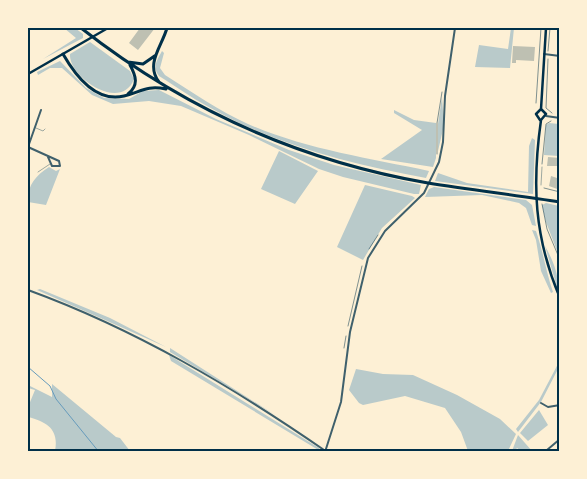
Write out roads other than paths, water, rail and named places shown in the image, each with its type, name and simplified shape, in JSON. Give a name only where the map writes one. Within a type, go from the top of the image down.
[{"type":"highway","points":[[81,28],[129,64],[169,89],[232,123],[270,140],[335,161],[428,183],[560,202]]},
{"type":"highway","points":[[161,84],[152,69],[168,28]]},
{"type":"highway","points":[[125,61],[143,64],[157,53]]},
{"type":"highway","points":[[63,54],[73,72],[84,83],[105,95],[124,96],[147,87],[169,89]]},
{"type":"highway","points":[[124,96],[136,84],[135,74],[129,64]]},
{"type":"main road","points":[[28,74],[108,28]]},
{"type":"main road","points":[[541,120],[536,115],[541,109],[542,104],[546,28]]},
{"type":"main road","points":[[541,109],[545,112],[546,116],[541,120],[535,180],[537,220],[547,265],[560,298]]},
{"type":"street","points":[[28,290],[83,311],[166,352],[326,451],[341,402],[350,332],[368,258],[385,231],[424,193],[434,174],[443,142],[445,96],[455,28]]},
{"type":"street","points":[[544,54],[560,56]]},
{"type":"street","points":[[41,110],[28,147],[60,162],[56,167],[50,164],[48,158]]},
{"type":"street","points":[[546,116],[560,118]]},
{"type":"street","points":[[541,402],[548,407],[560,405]]},
{"type":"street","points":[[542,452],[547,451],[560,439]]},
{"type":"lane","points":[[35,128],[43,131],[45,129]]},
{"type":"lane","points":[[38,172],[50,164]]},
{"type":"lane","points":[[541,185],[542,168]]},
{"type":"waterway","points":[[28,367],[50,386],[56,399],[99,452]]}]
